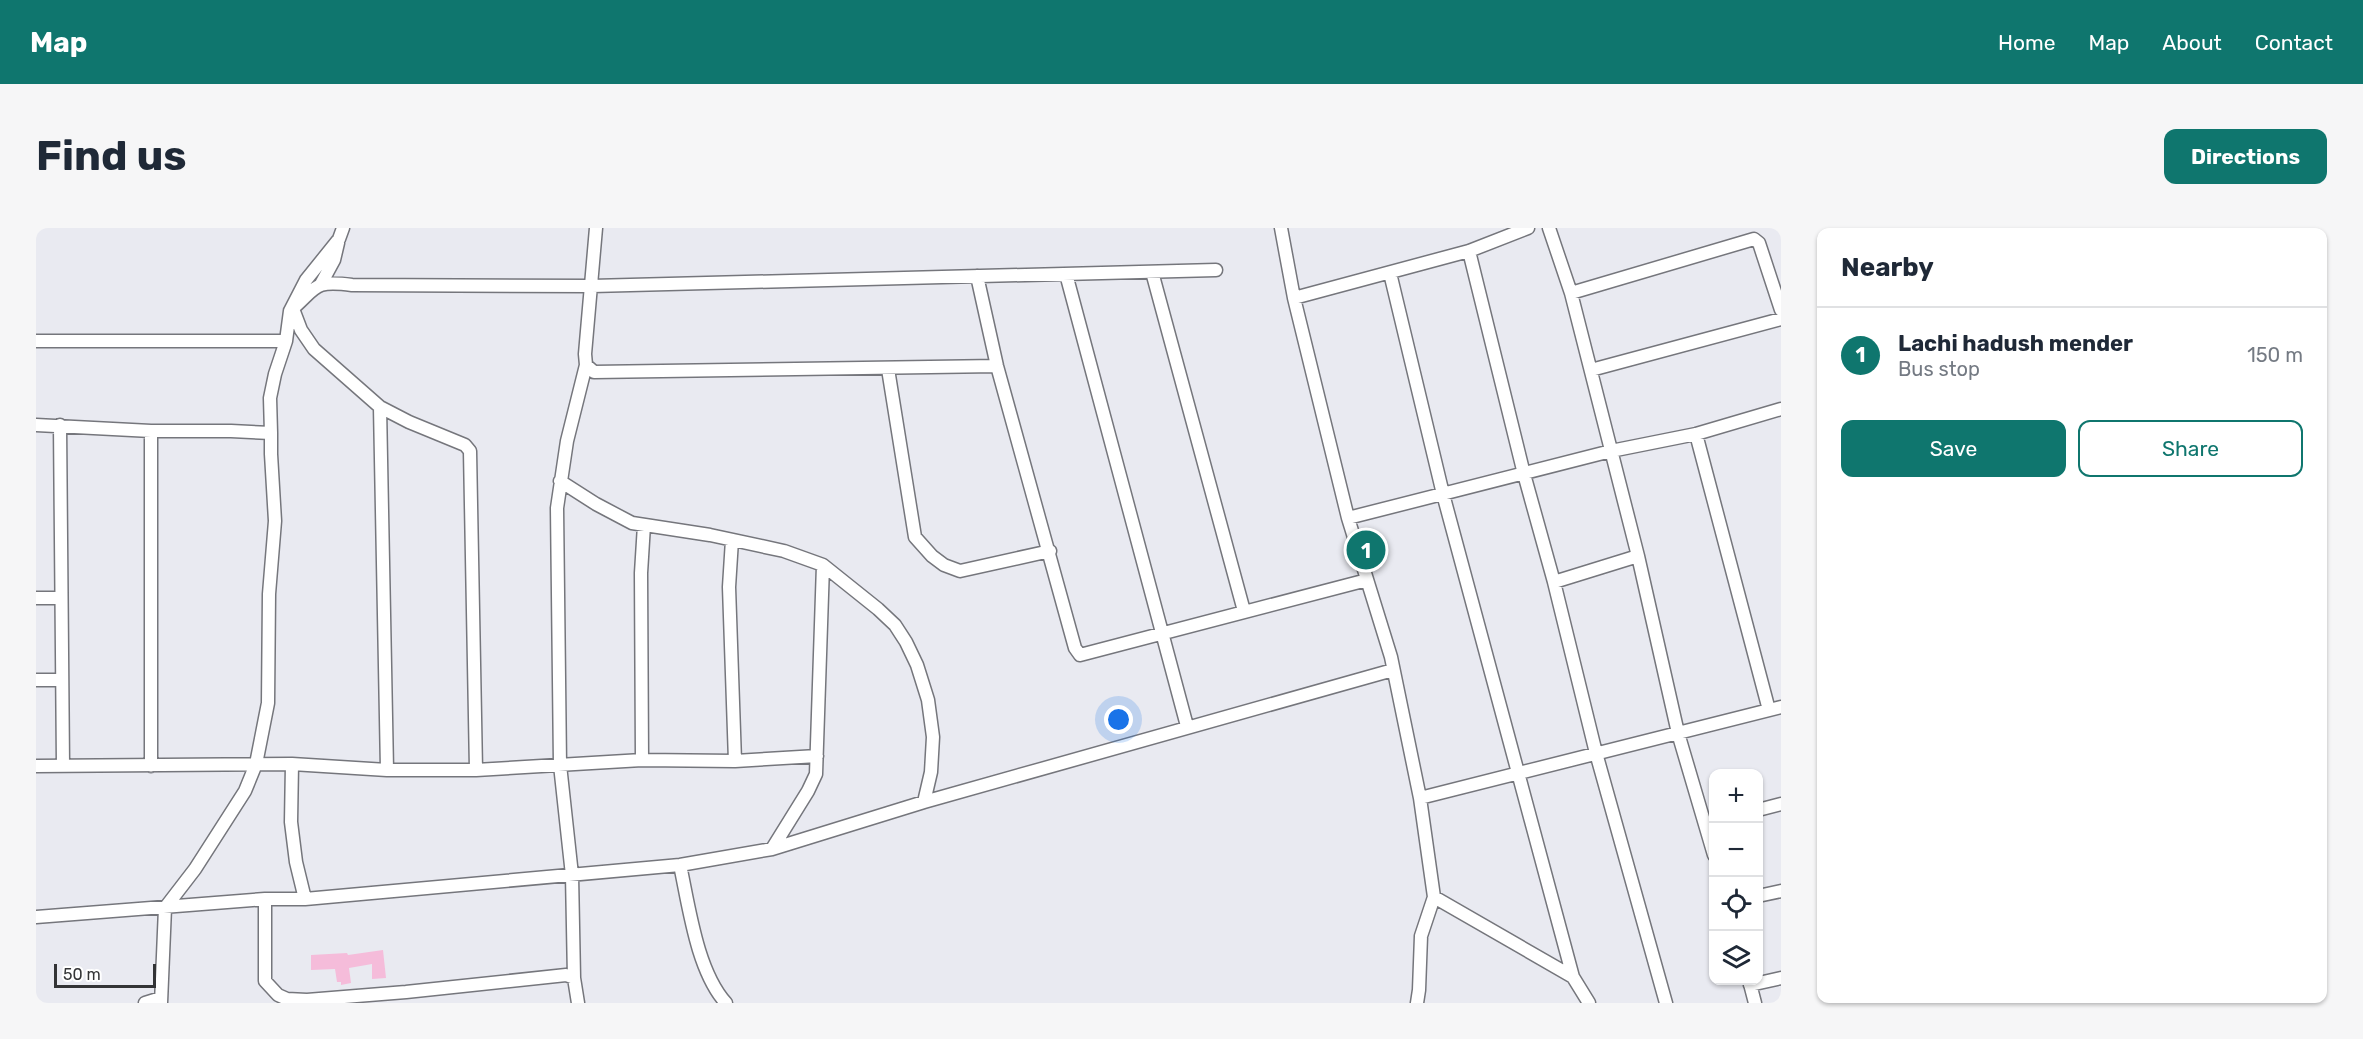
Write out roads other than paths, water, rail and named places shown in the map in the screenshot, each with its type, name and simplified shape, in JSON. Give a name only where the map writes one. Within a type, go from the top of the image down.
[{"type":"street","points":[[578,1003],[574,978],[572,875],[560,765],[557,508],[567,441],[586,364],[596,228]]},
{"type":"street","points":[[1281,228],[1294,297],[1348,518],[1391,657],[1420,798],[1434,897],[1420,936],[1417,1003]]},
{"type":"street","points":[[1294,297],[1469,250],[1528,228]]},
{"type":"street","points":[[1549,228],[1571,293],[1591,370],[1638,556],[1678,733],[1709,823]]},
{"type":"street","points":[[291,310],[321,284],[334,260],[341,233]]},
{"type":"street","points":[[145,1003],[161,1001],[165,908],[195,869],[234,810],[256,764],[268,703],[269,594],[275,521],[270,454],[270,398],[286,341],[291,310],[306,280],[341,233]]},
{"type":"street","points":[[1571,293],[1754,239],[1759,243],[1781,310]]},
{"type":"street","points":[[1469,250],[1596,753],[1666,1003]]},
{"type":"street","points":[[321,284],[326,282],[352,285],[592,286],[1216,270]]},
{"type":"street","points":[[1152,272],[1244,611]]},
{"type":"street","points":[[1390,273],[1443,494],[1517,774],[1573,977],[1589,1003]]},
{"type":"street","points":[[1066,274],[1187,726]]},
{"type":"street","points":[[977,276],[997,366],[1075,648],[1080,655],[1367,580]]},
{"type":"street","points":[[291,310],[314,349],[381,408],[465,445],[471,457],[476,770]]},
{"type":"street","points":[[1591,370],[1781,320]]},
{"type":"street","points":[[36,341],[286,341]]},
{"type":"street","points":[[586,364],[594,372],[997,366]]},
{"type":"street","points":[[888,369],[915,537],[944,565],[960,571],[1050,551]]},
{"type":"street","points":[[381,408],[387,770]]},
{"type":"street","points":[[1348,518],[1611,451],[1696,434],[1781,409]]},
{"type":"street","points":[[36,425],[151,431],[231,430],[271,433]]},
{"type":"street","points":[[60,425],[63,766]]},
{"type":"street","points":[[150,766],[151,431]]},
{"type":"street","points":[[1420,798],[1775,708],[1696,434]]},
{"type":"street","points":[[560,481],[632,523],[784,551],[824,565],[878,609],[895,625],[906,642],[917,664],[928,700],[933,737],[931,772],[924,802]]},
{"type":"street","points":[[642,760],[641,573],[644,525]]},
{"type":"street","points":[[732,540],[729,587],[735,761]]},
{"type":"street","points":[[1554,582],[1638,556]]},
{"type":"street","points":[[772,849],[816,774],[824,565]]},
{"type":"street","points":[[36,598],[61,598]]},
{"type":"street","points":[[36,917],[265,899],[305,899],[681,865],[772,849],[924,802],[1187,726],[1393,670]]},
{"type":"street","points":[[36,680],[61,680]]},
{"type":"street","points":[[36,766],[292,764],[387,770],[476,770],[642,760],[735,761],[817,756]]},
{"type":"street","points":[[292,764],[291,822],[296,862],[305,899]]},
{"type":"street","points":[[1763,809],[1781,804]]},
{"type":"street","points":[[681,865],[695,937],[711,983],[726,1003]]},
{"type":"street","points":[[1763,895],[1781,891]]},
{"type":"street","points":[[1434,897],[1573,977]]},
{"type":"street","points":[[265,899],[265,981],[270,989],[287,999],[405,998],[566,975],[574,978]]},
{"type":"street","points":[[1763,981],[1781,978]]},
{"type":"street","points":[[1750,985],[1755,1003]]},
{"type":"street","points":[[269,1003],[270,989]]},
{"type":"place","name":"Lachi hadush mender","points":[[1366,550]]}]
